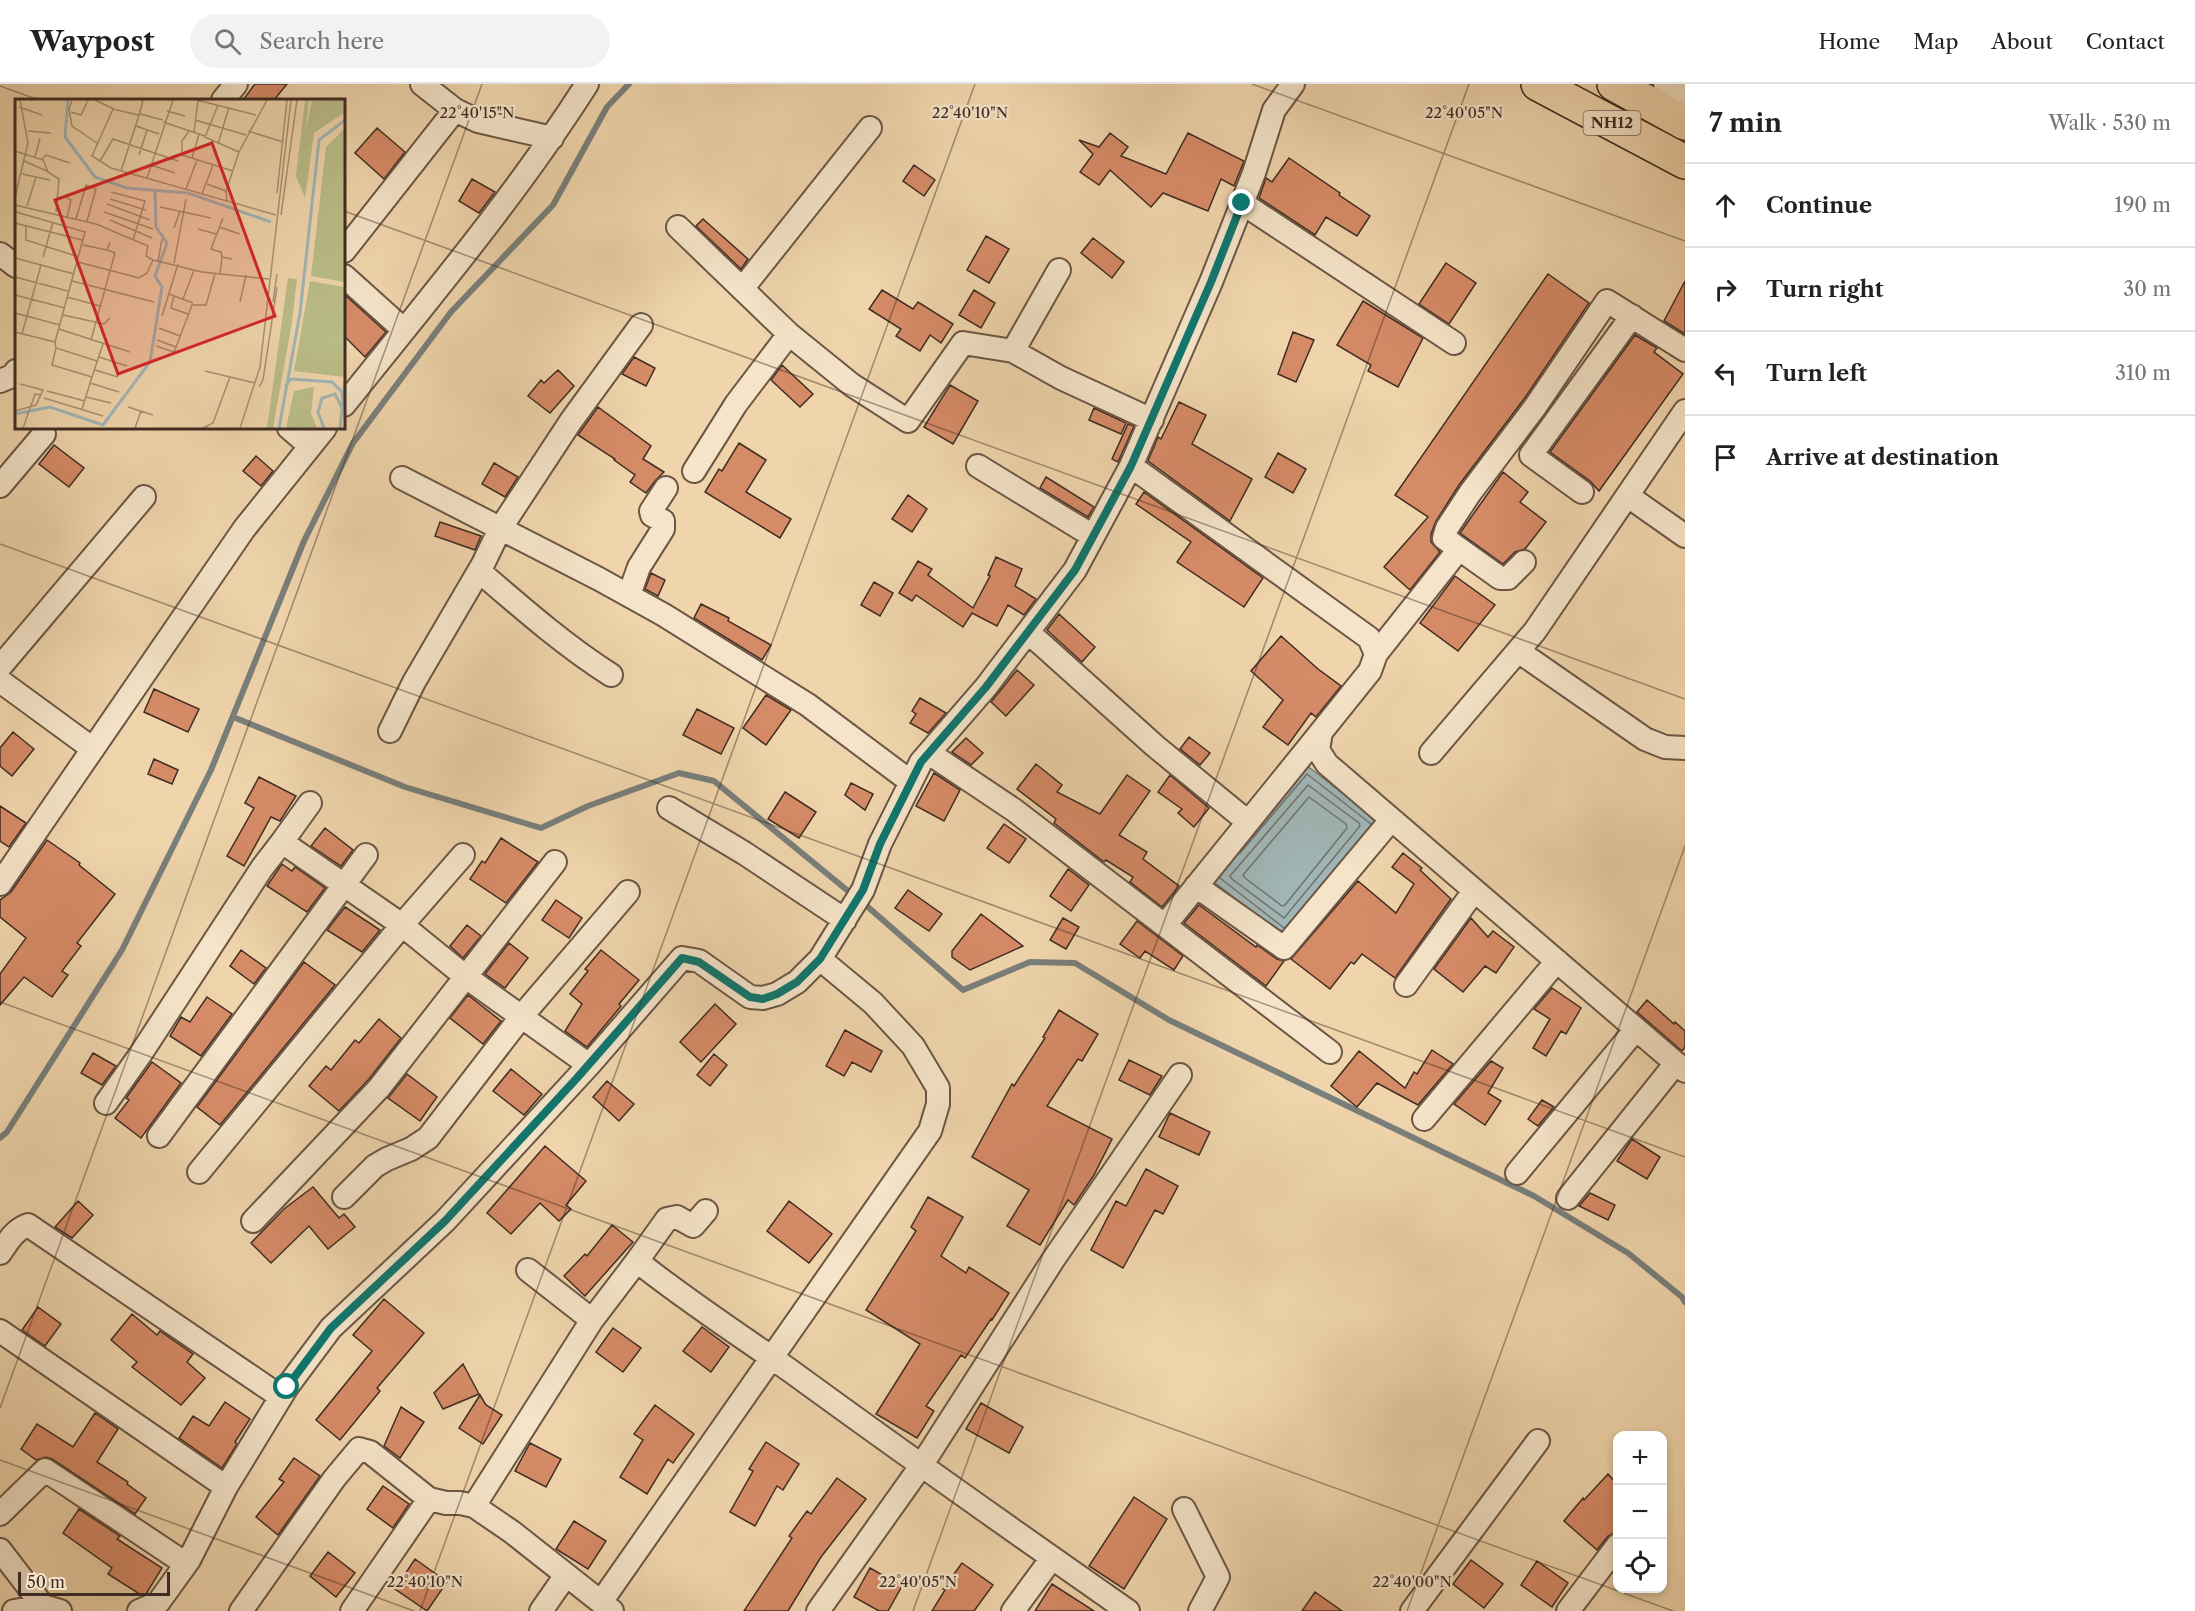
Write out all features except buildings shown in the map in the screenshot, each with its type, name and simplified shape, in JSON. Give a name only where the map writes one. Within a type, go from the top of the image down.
[{"type":"highway","name":"NH12","points":[[1538,84],[1685,162]]},
{"type":"highway","name":"NH12","points":[[1614,84],[1685,123]]},
{"type":"street","points":[[224,99],[236,84]]},
{"type":"street","points":[[422,84],[455,110],[478,121],[552,138]]},
{"type":"street","points":[[345,404],[501,208],[552,138],[587,84]]},
{"type":"street","points":[[148,1607],[186,1564],[226,1487],[281,1397],[331,1328],[445,1221],[589,1065],[682,958],[699,962],[750,997],[763,999],[797,982],[820,959],[863,890],[880,844],[921,762],[986,687],[1075,570],[1093,537],[1131,466],[1211,282],[1242,203],[1274,110],[1293,84]]},
{"type":"street","points":[[1665,84],[1685,95]]},
{"type":"street","points":[[345,250],[455,110]]},
{"type":"street","points":[[742,289],[870,128]]},
{"type":"street","points":[[1242,203],[1454,343]]},
{"type":"street","points":[[678,227],[789,334],[852,385],[908,421],[963,343],[1013,351],[1061,378],[1152,420]]},
{"type":"street","points":[[0,254],[15,266]]},
{"type":"street","points":[[1013,351],[1059,270]]},
{"type":"street","points":[[345,277],[404,330]]},
{"type":"street","points":[[1524,562],[1508,578],[1500,578],[1444,538],[1447,528],[1607,301],[1685,350]]},
{"type":"street","points":[[1531,455],[1632,316]]},
{"type":"street","points":[[390,730],[414,682],[479,572],[500,529],[571,421],[641,325]]},
{"type":"street","points":[[694,471],[736,404],[789,334]]},
{"type":"street","points":[[0,381],[15,372]]},
{"type":"street","points":[[1431,753],[1535,631],[1685,411]]},
{"type":"street","points":[[290,429],[310,446]]},
{"type":"street","points":[[0,884],[244,530],[324,429]]},
{"type":"street","points":[[0,486],[44,434]]},
{"type":"street","points":[[1509,440],[1582,492]]},
{"type":"street","points":[[978,466],[1093,537]]},
{"type":"street","points":[[1131,466],[1369,638],[1376,654]]},
{"type":"street","points":[[402,478],[664,615],[808,705],[911,782]]},
{"type":"street","points":[[629,595],[639,567],[663,529],[663,521],[652,515],[651,511],[666,488]]},
{"type":"street","points":[[1628,496],[1685,536]]},
{"type":"street","points":[[0,667],[144,497]]},
{"type":"street","points":[[1165,925],[1370,671],[1376,654],[1452,558]]},
{"type":"street","points":[[479,572],[582,657],[611,675]]},
{"type":"street","points":[[1028,632],[1155,746],[1248,822]]},
{"type":"street","points":[[1518,651],[1646,739],[1665,747],[1685,748]]},
{"type":"street","points":[[0,681],[93,749]]},
{"type":"street","points":[[1321,732],[1318,750],[1327,764],[1680,1067],[1568,1198]]},
{"type":"street","points":[[929,753],[1014,810],[1330,1052]]},
{"type":"street","points":[[106,1103],[262,868],[310,803]]},
{"type":"street","points":[[669,807],[848,915]]},
{"type":"street","points":[[1196,886],[1284,948],[1391,820]]},
{"type":"street","points":[[282,842],[402,925],[466,977],[589,1065]]},
{"type":"street","points":[[159,1137],[366,855]]},
{"type":"street","points":[[200,1172],[402,925],[463,855]]},
{"type":"street","points":[[253,1221],[379,1088],[555,862]]},
{"type":"street","points":[[1406,985],[1474,891]]},
{"type":"street","points":[[344,1197],[375,1166],[428,1138],[521,1017],[628,892]]},
{"type":"street","points":[[241,1611],[334,1479],[359,1449],[370,1452],[429,1499],[474,1506],[606,1607],[773,1358],[930,1131],[938,1104],[938,1088],[913,1046],[873,1004],[820,959]]},
{"type":"street","points":[[1424,1119],[1557,961]]},
{"type":"street","points":[[1516,1173],[1636,1029]]},
{"type":"street","points":[[818,1611],[921,1466],[1053,1260],[1180,1076]]},
{"type":"street","points":[[474,1506],[592,1320],[667,1219],[677,1216],[693,1226],[706,1211]]},
{"type":"street","points":[[0,1253],[15,1232],[28,1226],[281,1397]]},
{"type":"street","points":[[637,1261],[680,1295],[773,1358],[921,1466],[1128,1611]]},
{"type":"street","points":[[528,1270],[592,1320]]},
{"type":"street","points":[[0,1331],[226,1487]]},
{"type":"street","points":[[1412,1611],[1538,1442]]},
{"type":"street","points":[[0,1514],[45,1470],[186,1564]]},
{"type":"street","points":[[352,1611],[429,1499]]},
{"type":"street","points":[[1184,1509],[1218,1577],[1200,1611]]},
{"type":"street","points":[[0,1550],[51,1608]]},
{"type":"street","points":[[1568,1611],[1613,1550]]},
{"type":"street","points":[[1013,1611],[1052,1558]]},
{"type":"street","points":[[541,1611],[566,1575]]},
{"type":"street","points":[[14,1611],[51,1608]]},
{"type":"water","points":[[1306,765],[1381,823],[1287,938],[1210,879]]},
{"type":"waterway","points":[[0,1138],[7,1132],[122,950],[211,770],[304,541],[353,443],[451,312],[553,205],[607,107],[629,84]]},
{"type":"waterway","points":[[233,717],[405,787],[541,828],[588,806],[679,773],[714,781],[853,895]]},
{"type":"waterway","points":[[861,901],[963,990],[1030,962],[1075,963],[1169,1020],[1534,1196],[1628,1253],[1682,1297],[1685,1302]]},
{"type":"route","points":[[287,1387],[331,1328],[445,1221],[577,1078],[682,958],[699,962],[750,997],[763,999],[797,982],[820,959],[863,890],[880,844],[921,762],[986,687],[1075,570],[1131,466],[1211,282],[1242,203]]}]
